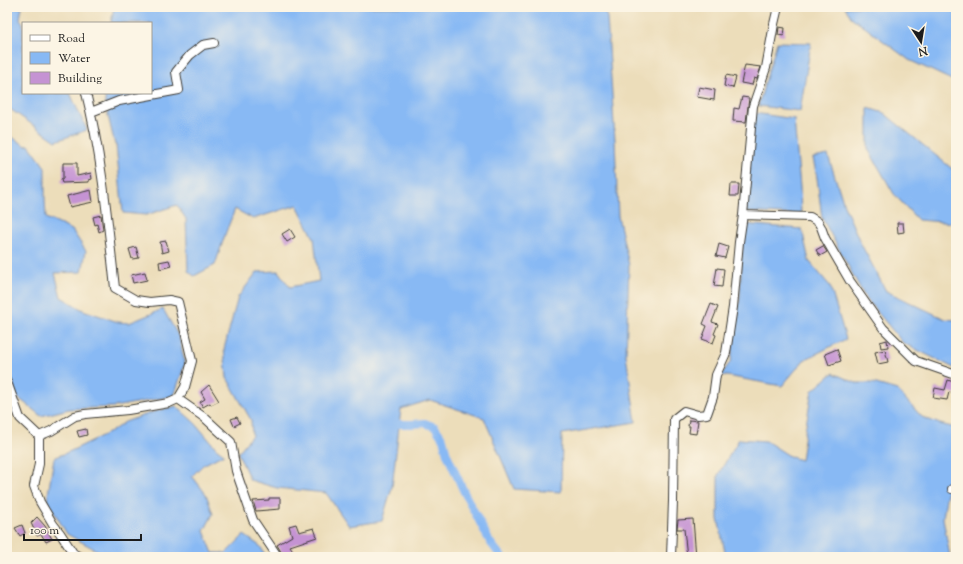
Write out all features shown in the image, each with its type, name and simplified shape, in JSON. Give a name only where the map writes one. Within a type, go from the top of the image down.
[{"type":"street","points":[[671,557],[674,501],[674,419],[684,411],[698,415],[707,414],[713,397],[716,375],[726,354],[733,307],[753,106],[766,68],[778,7]]},
{"type":"street","points":[[91,112],[119,101],[179,90],[176,72],[190,55],[204,45],[214,43]]},
{"type":"street","points":[[39,436],[51,432],[75,416],[128,410],[169,403],[178,399],[185,387],[192,361],[178,302],[169,300],[150,302],[136,300],[115,288],[103,182],[91,112],[86,94]]},
{"type":"street","points":[[743,215],[810,217],[818,222],[850,281],[883,328],[916,361],[956,375]]},
{"type":"street","points":[[7,382],[20,418],[39,436],[39,464],[34,486],[40,502],[73,553],[80,557]]},
{"type":"street","points":[[178,399],[205,418],[231,442],[236,471],[253,520],[278,557]]},
{"type":"water","points":[[7,7],[22,7],[20,19],[22,22],[22,94],[70,94],[87,130],[56,141],[7,107]]},
{"type":"water","points":[[114,7],[602,7],[607,17],[618,216],[629,265],[626,355],[636,422],[562,434],[561,492],[514,489],[484,418],[430,400],[401,409],[392,487],[382,521],[349,526],[326,493],[277,488],[250,480],[238,453],[252,435],[251,420],[227,378],[224,349],[238,297],[257,272],[278,271],[290,287],[319,281],[314,238],[297,205],[253,219],[235,209],[215,265],[194,276],[188,271],[186,219],[177,205],[146,215],[123,213],[116,145],[105,103],[105,94],[152,94],[152,22],[111,22]]},
{"type":"water","points":[[845,7],[956,7],[956,82],[909,60],[851,17]]},
{"type":"water","points":[[777,42],[811,43],[800,111],[758,106]]},
{"type":"water","points":[[868,108],[884,113],[956,172],[956,223],[918,220],[894,194],[868,149]]},
{"type":"water","points":[[754,113],[794,119],[801,215],[745,212]]},
{"type":"water","points":[[7,134],[26,146],[29,145],[45,167],[46,218],[72,230],[86,251],[82,272],[55,273],[61,297],[83,310],[118,322],[129,323],[163,309],[179,337],[185,364],[174,396],[114,407],[69,409],[41,416],[16,396],[7,356]]},
{"type":"water","points":[[828,155],[844,205],[860,242],[886,291],[945,319],[956,320],[956,369],[903,343],[865,297],[822,218],[813,158]]},
{"type":"water","points":[[743,224],[802,229],[809,261],[830,286],[846,339],[804,360],[782,386],[721,375],[731,361],[740,297]]},
{"type":"water","points":[[833,373],[856,383],[873,383],[897,390],[922,417],[956,428],[956,470],[951,476],[943,518],[950,557],[726,557],[718,519],[718,475],[739,439],[766,441],[791,457],[801,460],[812,391]]},
{"type":"water","points":[[176,406],[195,423],[216,448],[224,454],[203,465],[192,476],[206,494],[213,514],[204,531],[213,553],[226,553],[244,535],[260,546],[266,556],[109,557],[67,534],[47,500],[54,458],[112,431],[125,422]]},
{"type":"building","points":[[779,27],[785,28],[784,36],[778,35]]},
{"type":"building","points":[[745,65],[761,67],[757,79],[754,78],[752,85],[741,83]]},
{"type":"building","points":[[726,75],[736,77],[733,88],[724,86]]},
{"type":"building","points":[[699,87],[715,90],[714,100],[697,97]]},
{"type":"building","points":[[742,97],[749,98],[746,122],[733,121],[734,108],[739,109]]},
{"type":"building","points":[[63,163],[77,163],[77,176],[91,173],[92,179],[89,180],[89,182],[62,183]]},
{"type":"building","points":[[731,184],[739,184],[738,196],[730,196]]},
{"type":"building","points":[[91,190],[93,202],[70,207],[67,196]]},
{"type":"building","points":[[101,215],[103,230],[99,232],[93,217]]},
{"type":"building","points":[[897,223],[903,223],[904,232],[898,233]]},
{"type":"building","points":[[290,229],[295,237],[287,242],[282,234]]},
{"type":"building","points":[[166,241],[169,251],[162,253],[160,242]]},
{"type":"building","points":[[719,244],[728,247],[725,258],[716,256]]},
{"type":"building","points":[[823,246],[827,252],[820,256],[816,250]]},
{"type":"building","points":[[136,247],[139,258],[132,259],[129,249]]},
{"type":"building","points":[[169,260],[171,266],[160,269],[159,262]]},
{"type":"building","points":[[717,268],[724,269],[722,287],[714,286]]},
{"type":"building","points":[[145,272],[147,280],[133,283],[131,275]]},
{"type":"building","points":[[711,304],[718,307],[712,322],[718,324],[714,334],[716,335],[713,343],[702,339],[707,326],[703,324]]},
{"type":"building","points":[[887,340],[888,347],[881,348],[880,342]]},
{"type":"building","points":[[837,349],[841,361],[829,365],[825,354]]},
{"type":"building","points":[[885,350],[888,362],[878,364],[875,352]]},
{"type":"building","points":[[948,380],[956,383],[956,394],[949,392],[947,400],[933,398],[935,388],[945,390]]},
{"type":"building","points":[[209,385],[219,401],[211,405],[210,403],[203,407],[200,402],[205,399],[201,392]]},
{"type":"building","points":[[237,417],[240,423],[234,426],[231,419]]},
{"type":"building","points":[[689,420],[698,421],[696,434],[689,433]]},
{"type":"building","points":[[86,429],[87,435],[79,437],[77,431]]},
{"type":"building","points":[[269,498],[280,498],[280,509],[256,511],[253,501],[269,500]]},
{"type":"building","points":[[37,517],[45,526],[52,539],[46,542],[41,534],[37,536],[31,523]]},
{"type":"building","points":[[693,519],[696,557],[687,557],[684,529],[677,529],[678,520]]},
{"type":"building","points":[[296,524],[299,532],[314,528],[317,537],[290,546],[294,552],[284,557],[277,545],[292,536],[289,526]]},
{"type":"building","points":[[22,525],[25,533],[20,536],[15,528]]},
{"type":"waterway","points":[[390,429],[396,424],[425,423],[435,427],[443,439],[447,454],[464,492],[490,542],[502,557]]}]
